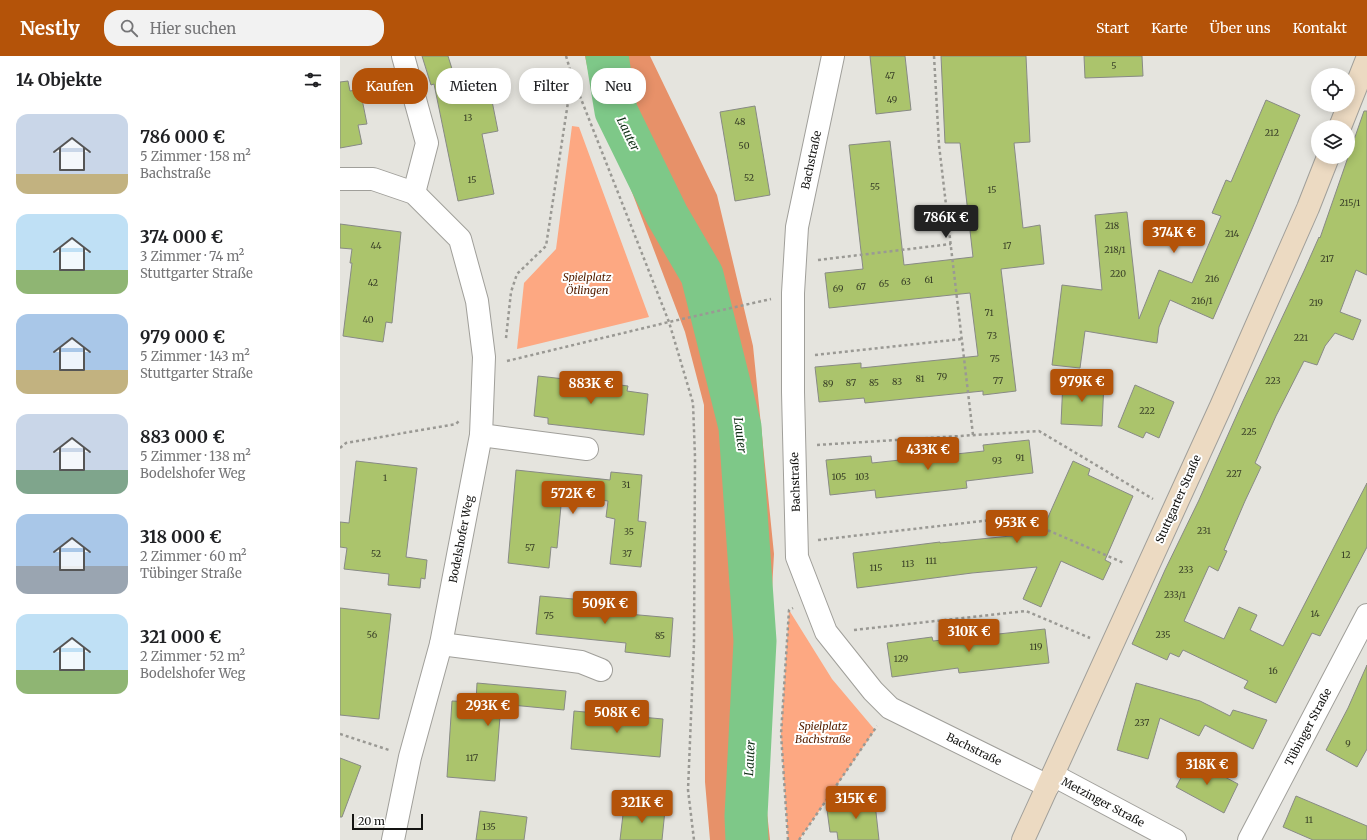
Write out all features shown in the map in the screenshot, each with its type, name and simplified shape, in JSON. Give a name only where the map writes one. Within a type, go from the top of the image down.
[{"type":"main road","points":[[1343,120],[1367,60]]},
{"type":"main road","name":"Stuttgarter Straße","points":[[1023,840],[1305,215],[1325,164]]},
{"type":"street","points":[[403,56],[427,143],[414,193]]},
{"type":"street","name":"Bachstraße","points":[[833,56],[797,227],[793,294],[794,447],[797,557],[826,632],[873,691],[890,708],[1050,780]]},
{"type":"street","name":"Bodelshofer Weg","points":[[340,178],[373,179],[414,193],[460,239],[477,301],[484,362],[481,435],[441,644],[410,758],[393,840]]},
{"type":"street","points":[[481,435],[587,448]]},
{"type":"street","name":"Tübinger Straße","points":[[1249,840],[1367,615]]},
{"type":"street","points":[[441,644],[581,662],[600,670]]},
{"type":"street","name":"Metzinger Straße","points":[[1050,780],[1175,840]]},
{"type":"path","points":[[566,56],[570,68]]},
{"type":"path","points":[[934,56],[939,145],[973,435]]},
{"type":"path","points":[[484,362],[505,348],[511,292],[517,274],[546,246],[568,104]]},
{"type":"path","points":[[583,104],[669,322],[693,403],[695,457],[694,643],[688,790],[694,840]]},
{"type":"path","points":[[795,262],[951,244]]},
{"type":"path","points":[[484,362],[747,304]]},
{"type":"path","points":[[793,357],[962,339]]},
{"type":"path","points":[[340,448],[346,443],[456,424],[483,396]]},
{"type":"path","points":[[794,447],[1039,431],[1173,510]]},
{"type":"path","points":[[797,542],[1017,517],[1145,572]]},
{"type":"path","points":[[788,840],[781,734],[789,610],[813,598]]},
{"type":"path","points":[[826,632],[1026,611],[1111,647]]},
{"type":"path","points":[[799,840],[890,708]]},
{"type":"path","points":[[340,734],[410,758]]},
{"type":"green space","name":"Spielplatz Ötlingen","points":[[572,126],[579,127],[649,317],[517,349],[524,283],[556,249]]},
{"type":"green space","name":"Spielplatz Bachstraße","points":[[789,610],[832,679],[875,730],[799,840],[788,840],[781,734]]},
{"type":"shaded area","points":[[585,56],[650,56],[717,195],[753,346],[774,554],[762,766],[770,840],[710,840],[705,782],[704,405],[685,332],[599,104],[646,104],[646,68],[591,68],[591,84]]},
{"type":"building","points":[[422,56],[448,56],[452,68],[436,68],[436,94],[434,84],[431,85],[428,75],[428,68],[426,68]]},
{"type":"building","points":[[870,56],[905,56],[911,110],[876,114]]},
{"type":"building","points":[[941,56],[1026,56],[1030,142],[1014,143],[1023,228],[1040,225],[1044,264],[1001,269],[1016,391],[983,395],[983,391],[865,403],[864,398],[819,402],[815,367],[861,363],[861,368],[978,356],[970,293],[829,308],[825,273],[863,269],[849,145],[890,141],[904,265],[973,257],[960,143],[945,143]]},
{"type":"building","points":[[1084,56],[1142,56],[1143,76],[1085,78]]},
{"type":"building","points":[[348,81],[350,91],[352,91],[352,104],[363,104],[367,124],[358,125],[362,144],[340,148],[340,82]]},
{"type":"building","points":[[1266,100],[1300,115],[1213,319],[1170,300],[1159,327],[1157,343],[1085,331],[1080,368],[1052,365],[1062,285],[1102,290],[1095,215],[1127,212],[1139,319],[1159,270],[1192,283],[1221,216],[1212,213],[1226,180],[1231,182]]},
{"type":"building","points":[[438,104],[493,104],[498,131],[482,134],[494,194],[458,201]]},
{"type":"building","points":[[755,106],[770,195],[735,201],[720,112]]},
{"type":"building","points":[[1364,111],[1367,111],[1367,275],[1356,270],[1340,312],[1361,320],[1353,340],[1335,333],[1325,346],[1317,365],[1304,361],[1276,416],[1255,463],[1261,467],[1224,550],[1227,551],[1218,571],[1209,566],[1184,621],[1224,639],[1239,607],[1257,615],[1250,630],[1283,646],[1367,483],[1367,547],[1320,636],[1312,633],[1276,703],[1244,688],[1248,681],[1183,650],[1179,657],[1170,653],[1167,660],[1132,644],[1319,237],[1320,238],[1346,164],[1355,164],[1355,137]]},
{"type":"building","points":[[340,224],[401,232],[392,323],[386,322],[383,342],[343,336],[352,263],[350,263],[352,249],[340,248]]},
{"type":"building","points":[[592,375],[612,378],[612,384],[628,386],[627,391],[648,394],[644,435],[548,424],[548,418],[534,416],[538,376],[591,382]]},
{"type":"building","points":[[1063,380],[1104,382],[1102,426],[1061,424]]},
{"type":"building","points":[[1135,385],[1174,402],[1159,438],[1146,432],[1143,438],[1118,427]]},
{"type":"building","points":[[1029,440],[1033,473],[966,481],[967,488],[876,498],[875,490],[830,495],[826,460],[871,456],[872,463],[984,451],[983,445]]},
{"type":"building","points":[[356,461],[417,468],[406,557],[427,560],[425,579],[421,578],[420,588],[388,585],[389,574],[344,569],[347,548],[340,547],[340,522],[349,523]]},
{"type":"building","points":[[1073,461],[1090,469],[1088,475],[1133,496],[1105,560],[1111,563],[1103,580],[1061,561],[1041,607],[1023,599],[1037,567],[972,573],[857,588],[853,553],[940,542],[1041,533]]},
{"type":"building","points":[[516,470],[610,480],[611,472],[642,475],[638,521],[646,522],[641,567],[610,564],[615,519],[606,517],[608,501],[562,495],[557,548],[551,547],[549,568],[508,563]]},
{"type":"building","points":[[540,596],[629,604],[628,614],[673,618],[670,657],[625,652],[626,643],[536,634]]},
{"type":"building","points":[[340,608],[391,614],[379,719],[340,715]]},
{"type":"building","points":[[1045,629],[1049,663],[959,673],[958,668],[892,677],[887,643],[932,637],[933,641]]},
{"type":"building","points":[[1367,665],[1367,749],[1357,767],[1326,750],[1348,708]]},
{"type":"building","points":[[477,683],[566,691],[564,710],[501,704],[495,781],[447,777],[452,701],[476,702]]},
{"type":"building","points":[[1136,683],[1200,701],[1230,716],[1233,710],[1267,720],[1253,749],[1205,725],[1199,736],[1160,718],[1148,759],[1117,750]]},
{"type":"building","points":[[574,711],[663,719],[660,757],[571,749]]},
{"type":"building","points":[[340,758],[361,766],[342,817],[340,817]]},
{"type":"building","points":[[1191,759],[1238,784],[1224,813],[1176,787]]},
{"type":"building","points":[[874,794],[879,840],[838,840],[837,832],[830,832],[827,810],[854,807],[852,796]]},
{"type":"building","points":[[1296,796],[1367,826],[1367,840],[1313,840],[1283,827]]},
{"type":"building","points":[[624,806],[665,810],[662,840],[620,840]]},
{"type":"building","points":[[480,811],[527,817],[524,840],[476,840]]},
{"type":"waterway","name":"Lauter","points":[[607,56],[616,111],[667,215],[702,275],[740,427],[755,641],[746,816],[747,840]]}]
